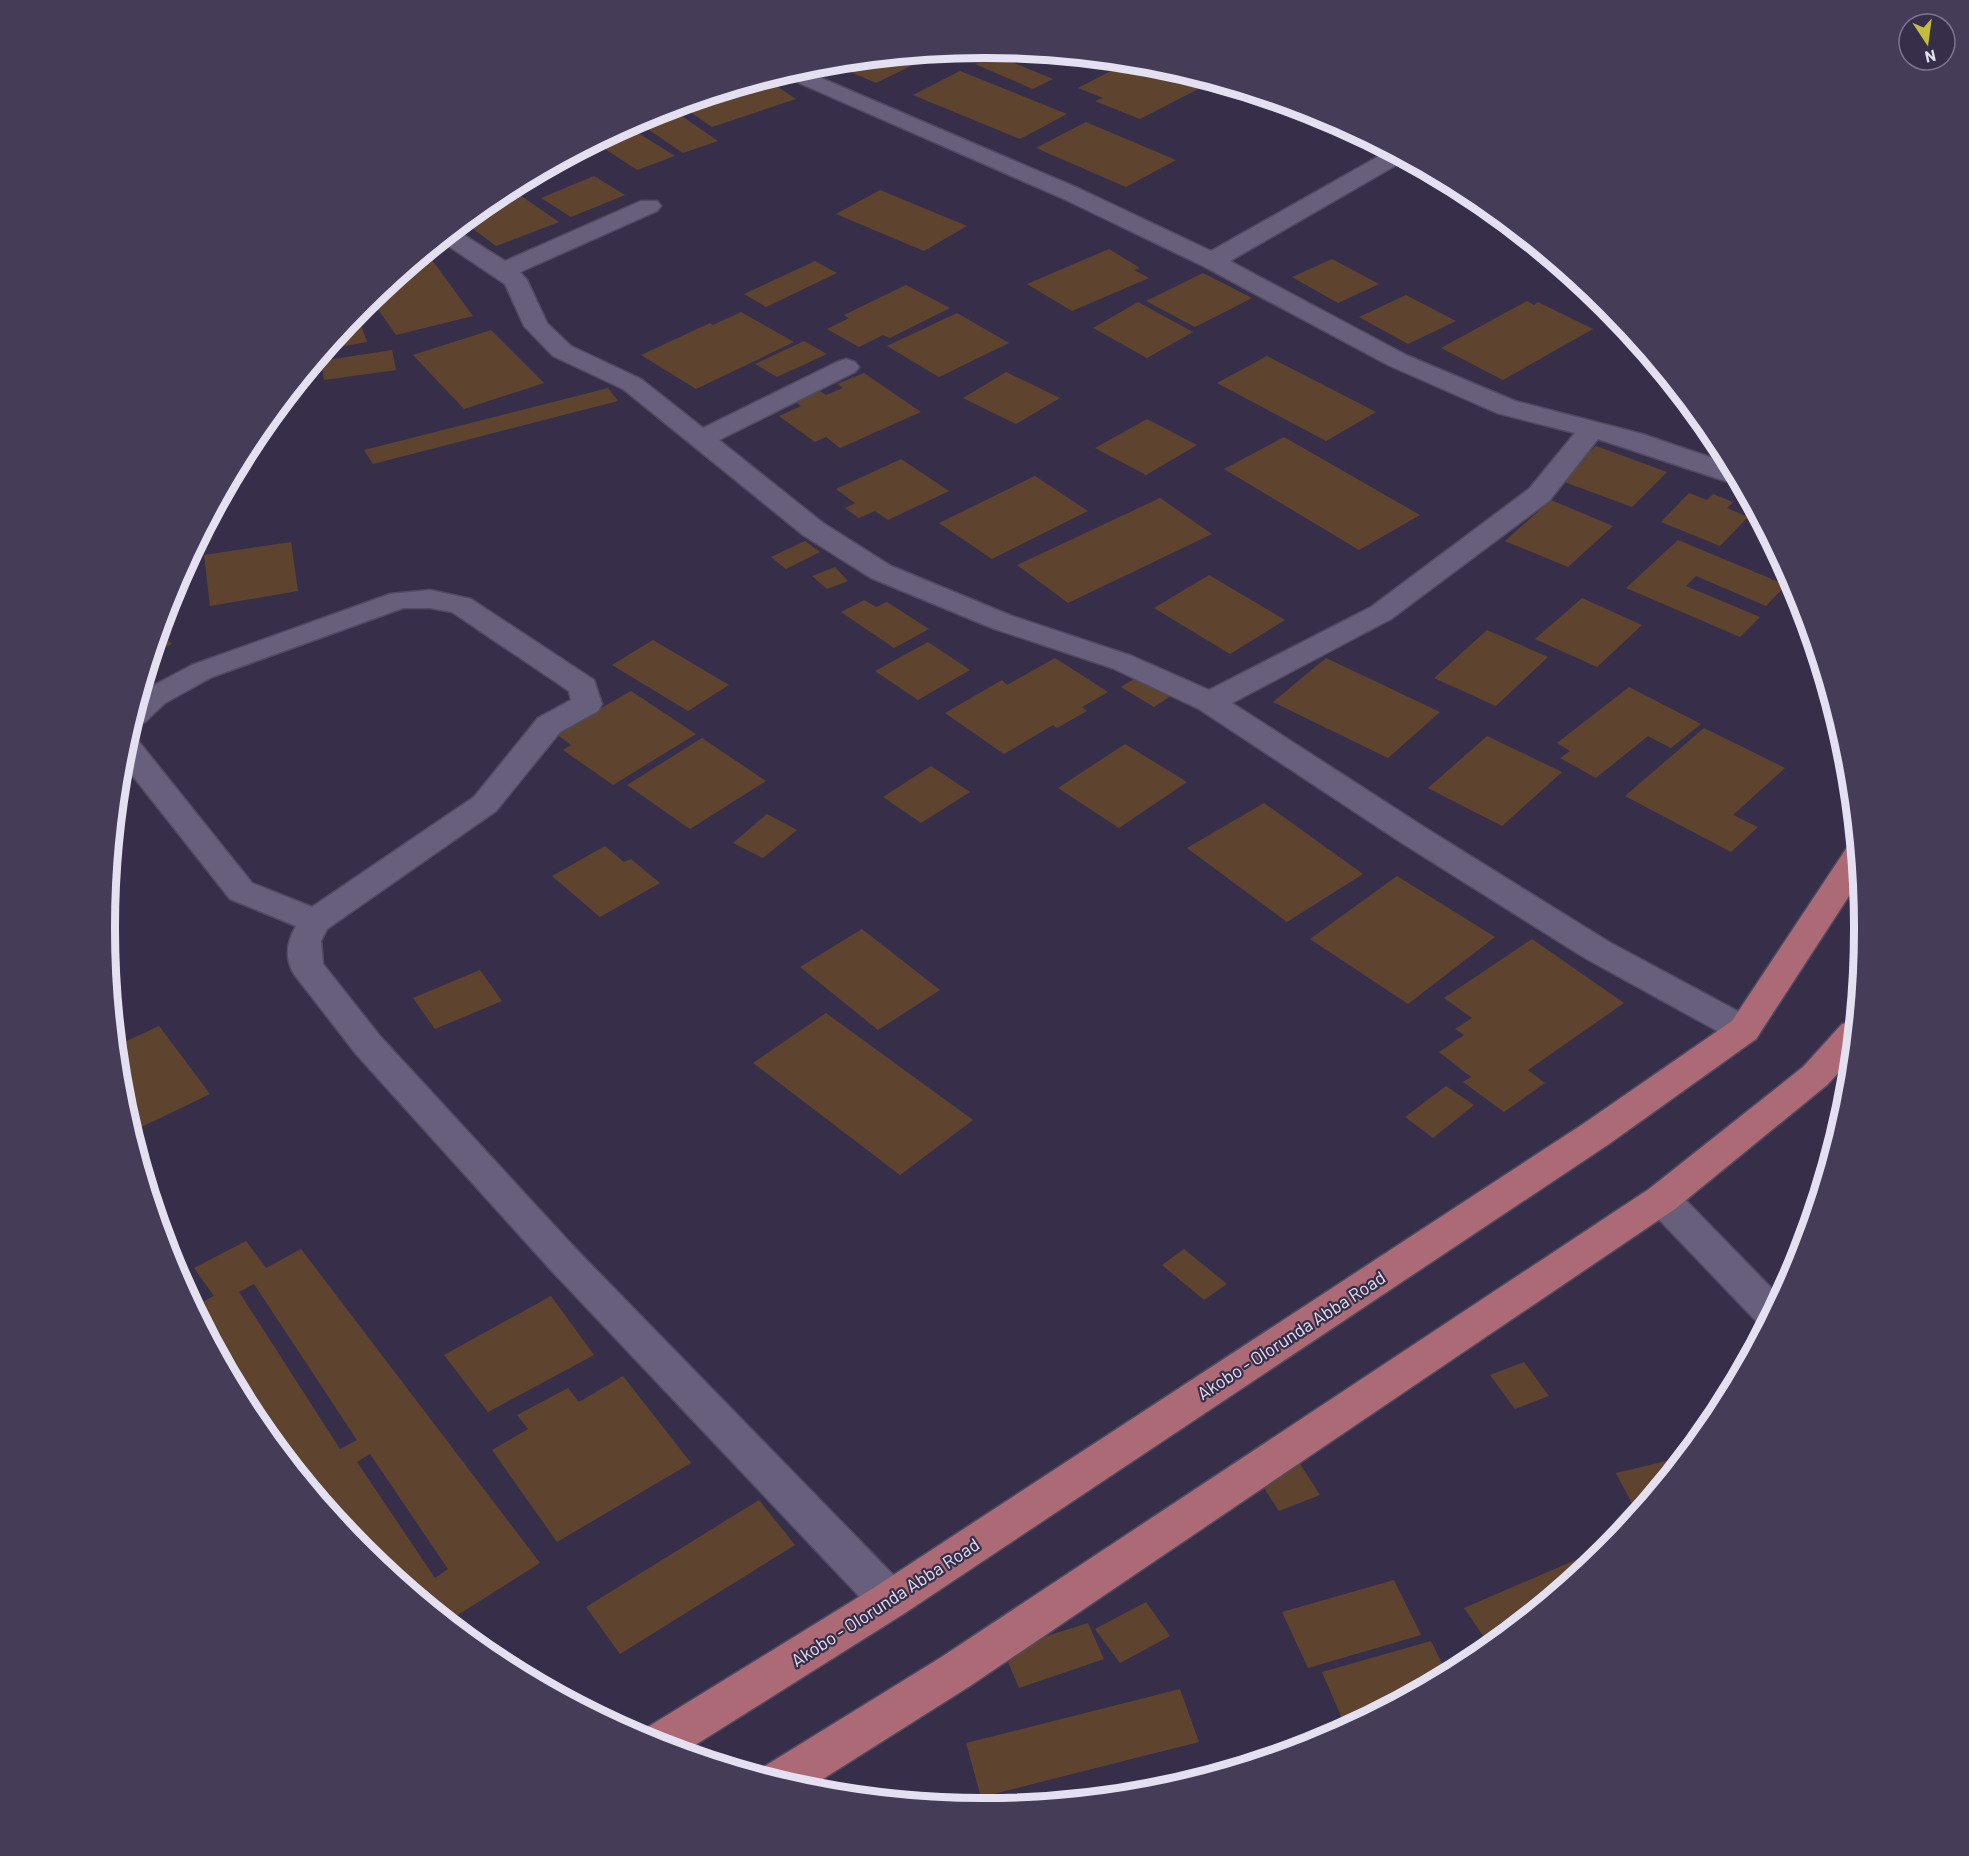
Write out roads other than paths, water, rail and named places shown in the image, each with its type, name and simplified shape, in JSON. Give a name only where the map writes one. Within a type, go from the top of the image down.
[{"type":"main road","name":"Akobo - Olorunda Abba Road","points":[[669,1737],[890,1600],[1596,1134],[1744,1030],[1822,915],[1851,865]]},
{"type":"main road","points":[[790,1775],[964,1666],[1662,1199],[1815,1076],[1847,1041]]},
{"type":"street","points":[[807,78],[1072,194],[1212,261],[1397,360],[1506,407],[1633,440],[1724,471]]},
{"type":"street","points":[[1212,261],[1389,159]]},
{"type":"street","points":[[503,271],[649,206]]},
{"type":"street","points":[[454,239],[516,280],[536,326],[562,351],[632,384],[699,440],[813,529],[881,572],[1002,622],[1122,662],[1210,702],[1413,835],[1597,950],[1744,1030]]},
{"type":"street","points":[[699,440],[846,367]]},
{"type":"street","points":[[1210,702],[1381,613],[1539,495],[1592,429]]},
{"type":"street","points":[[145,705],[154,696],[202,671],[400,600],[430,599],[461,605],[583,687],[587,705],[549,725],[485,804],[315,921],[304,941],[306,966],[368,1045],[562,1258],[890,1600]]},
{"type":"street","points":[[133,755],[240,891],[315,921]]},
{"type":"street","points":[[1662,1199],[1767,1307]]}]
